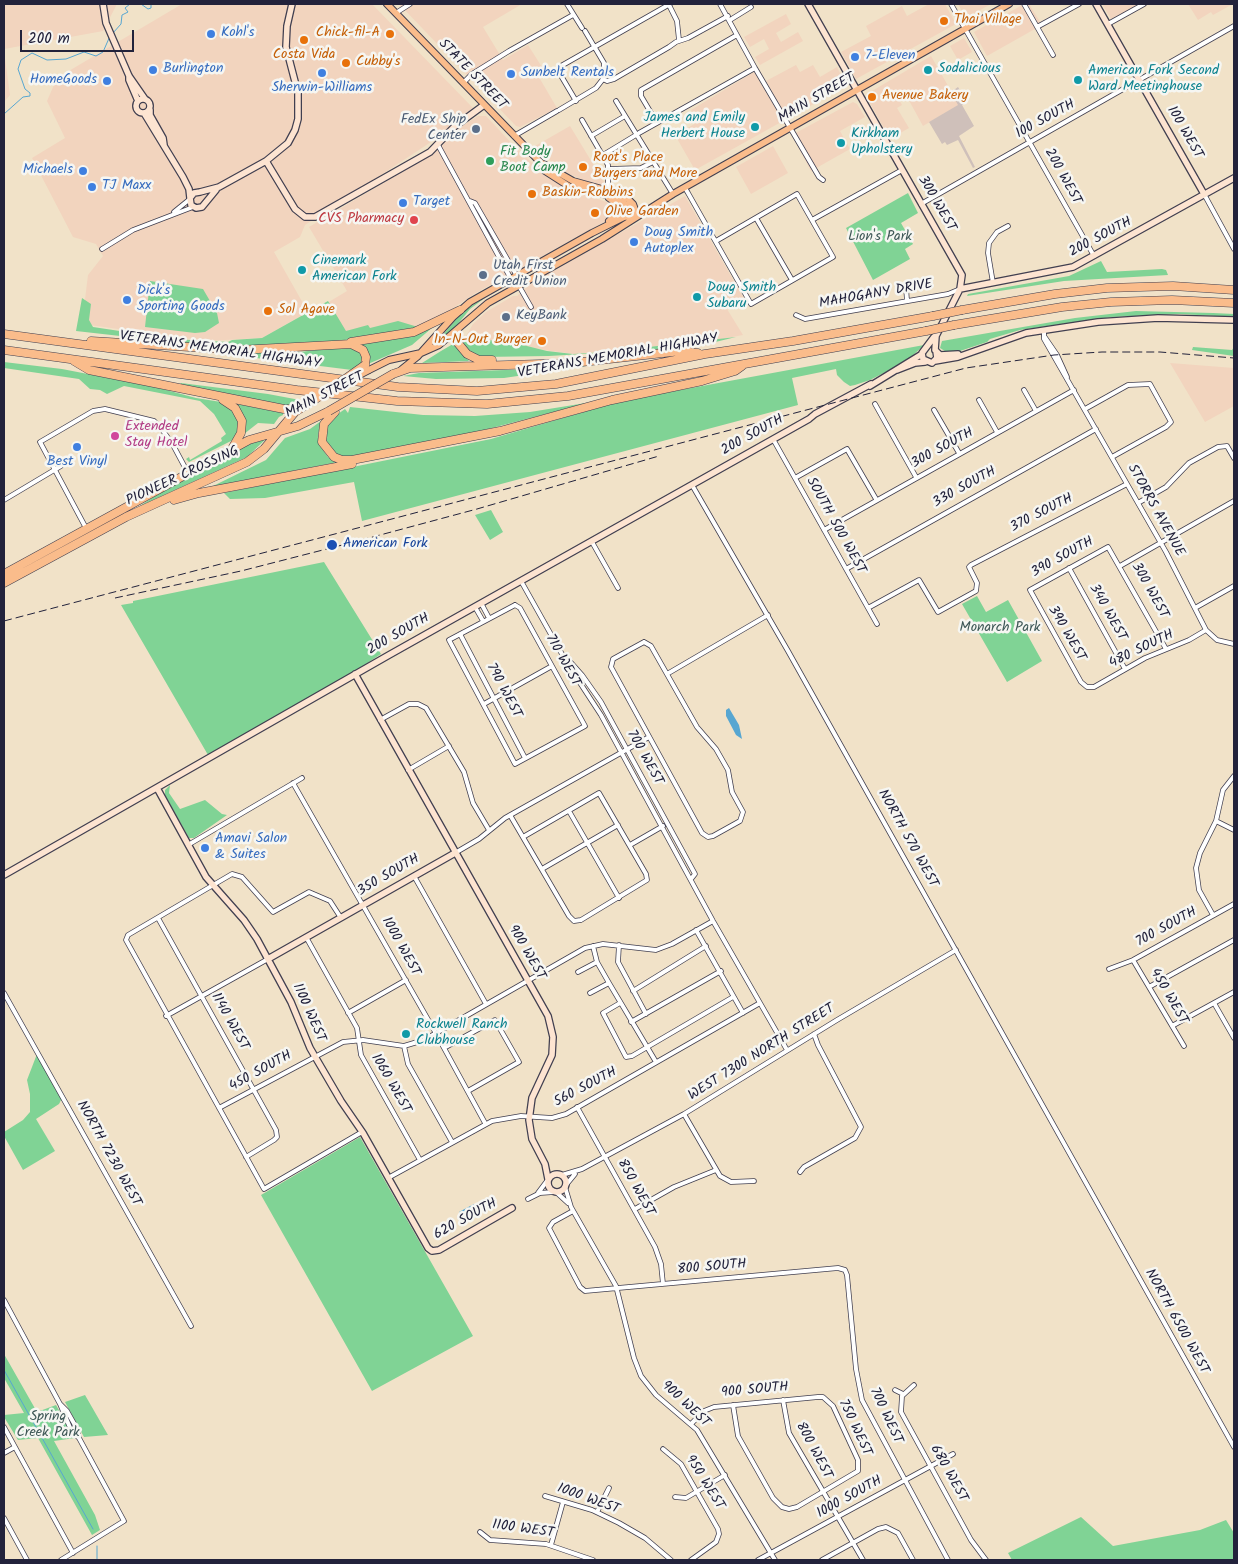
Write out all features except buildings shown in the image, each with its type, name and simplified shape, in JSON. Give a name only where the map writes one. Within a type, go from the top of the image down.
[{"type":"highway","name":"VETERANS MEMORIAL HIGHWAY","points":[[4,334],[379,385],[441,390],[495,390],[556,384],[705,354],[793,341],[1055,294],[1107,288],[1173,286],[1234,290]]},
{"type":"highway","name":"VETERANS MEMORIAL HIGHWAY","points":[[4,350],[297,390],[412,402],[460,404],[513,402],[553,398],[1049,309],[1111,302],[1172,300],[1234,303]]},
{"type":"highway","points":[[328,346],[414,332],[460,310]]},
{"type":"highway","points":[[457,332],[457,342],[467,354],[476,359],[552,363]]},
{"type":"highway","points":[[13,335],[209,349],[275,349],[352,344],[360,347],[366,354],[367,367]]},
{"type":"highway","points":[[401,369],[552,363],[681,351],[705,354]]},
{"type":"highway","points":[[73,360],[89,370],[285,410],[298,409]]},
{"type":"highway","points":[[332,411],[325,421],[321,435],[324,446],[331,455],[346,461],[480,436],[619,398],[702,381],[735,371],[746,363]]},
{"type":"highway","name":"MAIN STREET","points":[[278,431],[298,409],[367,367]]},
{"type":"highway","name":"MAIN STREET","points":[[278,431],[302,425],[355,400],[371,386],[401,369]]},
{"type":"highway","points":[[173,387],[183,392],[223,400],[238,411],[242,421],[241,433],[226,453]]},
{"type":"highway","name":"PIONEER CROSSING","points":[[4,584],[188,473],[249,440],[278,431]]},
{"type":"highway","name":"PIONEER CROSSING","points":[[4,574],[88,532],[242,465],[261,452],[278,431]]},
{"type":"highway","points":[[88,532],[106,532],[149,510],[190,495],[354,463],[383,455]]},
{"type":"main road","name":"STATE STREET","points":[[387,4],[540,162],[549,174],[576,189],[606,193]]},
{"type":"main road","name":"MAIN STREET","points":[[367,367],[421,353],[439,345],[457,332],[481,307],[602,239],[637,215],[673,194],[1009,4]]},
{"type":"main road","name":"STATE STREET","points":[[540,162],[576,182],[628,199],[633,204],[637,215]]},
{"type":"main road","points":[[592,233],[613,218],[617,212],[615,202],[606,193]]},
{"type":"main road","name":"MAIN STREET","points":[[401,369],[421,353],[460,310],[592,233],[624,217],[637,215]]},
{"type":"street","points":[[103,4],[106,23],[138,101],[137,109],[147,111]]},
{"type":"street","points":[[102,249],[122,235],[193,207],[202,207],[210,195],[219,187],[266,161],[288,143],[298,119],[298,93],[286,47],[287,26],[292,4]]},
{"type":"street","points":[[396,13],[410,4]]},
{"type":"street","points":[[514,136],[576,101],[596,88],[603,79],[604,63],[567,4]]},
{"type":"street","points":[[576,101],[559,69],[595,46],[670,4],[678,21],[679,40]]},
{"type":"street","points":[[720,4],[755,68],[792,128],[819,177],[823,180]]},
{"type":"street","name":"300 WEST","points":[[808,4],[962,275],[960,289]]},
{"type":"street","name":"200 WEST","points":[[951,4],[1094,256]]},
{"type":"street","points":[[1024,4],[1053,54]]},
{"type":"street","points":[[1037,27],[1079,4]]},
{"type":"street","name":"100 WEST","points":[[1096,4],[1234,248]]},
{"type":"street","points":[[1108,24],[1144,4]]},
{"type":"street","points":[[603,79],[607,81],[614,79],[679,40],[688,38],[751,7]]},
{"type":"street","points":[[463,83],[472,74],[508,51],[573,15]]},
{"type":"street","name":"100 SOUTH","points":[[921,204],[1234,26]]},
{"type":"street","points":[[657,123],[640,92],[737,35]]},
{"type":"street","points":[[603,155],[755,68]]},
{"type":"street","points":[[129,76],[150,103],[147,111],[189,189],[193,207]]},
{"type":"street","points":[[138,101],[145,99]]},
{"type":"street","points":[[616,101],[638,134],[673,194]]},
{"type":"street","points":[[266,161],[295,209],[305,217],[320,216],[438,145],[454,127],[484,105]]},
{"type":"street","points":[[591,136],[625,116]]},
{"type":"street","points":[[582,120],[603,155],[609,169],[606,193]]},
{"type":"street","points":[[438,145],[470,201],[475,203],[531,307]]},
{"type":"street","points":[[609,169],[641,168],[653,162]]},
{"type":"street","points":[[812,220],[902,170]]},
{"type":"street","points":[[183,177],[205,196],[206,202]]},
{"type":"street","name":"200 SOUTH","points":[[960,289],[1069,269],[1234,178]]},
{"type":"street","points":[[170,216],[190,199],[194,193],[219,187]]},
{"type":"street","points":[[685,188],[751,304],[833,257],[797,194],[716,241]]},
{"type":"street","points":[[756,218],[792,280]]},
{"type":"street","points":[[993,282],[988,253],[989,244],[997,232],[1008,226]]},
{"type":"street","points":[[906,287],[907,301]]},
{"type":"street","points":[[960,289],[936,336],[927,348],[945,355],[963,354]]},
{"type":"street","name":"MAHOGANY DRIVE","points":[[796,315],[805,319],[907,301],[960,289]]},
{"type":"street","name":"200 SOUTH","points":[[895,371],[914,363],[953,358],[1008,338],[1134,319],[1234,320]]},
{"type":"street","name":"STORRS AVENUE","points":[[1044,333],[1074,390],[1161,543],[1206,630]]},
{"type":"street","points":[[935,361],[936,336]]},
{"type":"street","name":"200 SOUTH","points":[[4,875],[475,606],[592,542],[865,386],[895,371],[922,354],[927,348]]},
{"type":"street","points":[[922,354],[925,362]]},
{"type":"street","points":[[1085,409],[1128,385],[1150,384],[1171,422],[1166,428],[1112,457]]},
{"type":"street","points":[[1024,390],[1036,411]]},
{"type":"street","name":"300 SOUTH","points":[[824,530],[876,499],[1074,390]]},
{"type":"street","points":[[979,400],[997,432]]},
{"type":"street","points":[[875,404],[916,477]]},
{"type":"street","points":[[88,532],[40,442],[94,410],[102,408],[144,418],[158,424],[173,445],[188,473]]},
{"type":"street","points":[[934,410],[959,453]]},
{"type":"street","name":"330 SOUTH","points":[[846,569],[1096,429]]},
{"type":"street","name":"SOUTH 500 WEST","points":[[773,439],[877,624]]},
{"type":"street","points":[[1138,503],[1166,487],[1189,463],[1224,444],[1234,458]]},
{"type":"street","points":[[795,478],[847,449],[876,499]]},
{"type":"street","points":[[4,500],[61,466]]},
{"type":"street","name":"370 SOUTH","points":[[868,608],[919,580],[938,612],[978,587],[969,567],[1002,547],[1127,484]]},
{"type":"street","name":"NORTH 570 WEST","points":[[692,485],[768,615],[1098,1207]]},
{"type":"street","points":[[1120,566],[1234,501]]},
{"type":"street","points":[[592,542],[618,588]]},
{"type":"street","name":"300 WEST","points":[[1108,547],[1166,649]]},
{"type":"street","name":"390 SOUTH","points":[[1030,590],[1108,547]]},
{"type":"street","name":"340 WEST","points":[[1069,568],[1125,669]]},
{"type":"street","name":"700 WEST","points":[[521,581],[562,653],[601,715],[713,921],[787,1050]]},
{"type":"street","points":[[1195,608],[1234,586]]},
{"type":"street","name":"390 WEST","points":[[1030,590],[1081,682],[1087,687]]},
{"type":"street","points":[[460,634],[489,618],[481,603]]},
{"type":"street","name":"710 WEST","points":[[489,618],[512,605],[520,608],[585,726],[525,758]]},
{"type":"street","points":[[475,606],[483,621]]},
{"type":"street","points":[[667,674],[768,615]]},
{"type":"street","points":[[1206,630],[1217,640],[1234,644]]},
{"type":"street","name":"480 SOUTH","points":[[1087,687],[1094,687],[1125,669],[1197,636],[1206,630]]},
{"type":"street","name":"790 WEST","points":[[460,634],[525,758],[515,764],[449,640],[460,634]]},
{"type":"street","points":[[646,642],[651,646],[694,723],[714,745],[728,770],[732,792],[742,812],[740,821],[713,836],[704,835],[649,737],[611,663],[620,655],[646,642]]},
{"type":"street","name":"700 WEST","points":[[562,653],[595,693],[695,874],[691,879]]},
{"type":"street","points":[[484,704],[552,666]]},
{"type":"street","name":"900 WEST","points":[[355,674],[548,1016],[553,1041],[550,1060],[532,1098],[529,1116],[532,1139],[543,1159],[548,1188],[555,1192],[572,1209]]},
{"type":"street","points":[[380,720],[409,704],[421,705],[428,710],[466,775],[473,803],[489,830]]},
{"type":"street","name":"350 SOUTH","points":[[166,1016],[456,853],[510,815],[649,737]]},
{"type":"street","points":[[408,770],[449,746]]},
{"type":"street","points":[[1213,915],[1198,885],[1196,868],[1200,853],[1216,821],[1223,790],[1234,776]]},
{"type":"street","points":[[188,845],[302,778]]},
{"type":"street","name":"1000 WEST","points":[[293,783],[364,905],[485,1124]]},
{"type":"street","name":"1100 WEST","points":[[157,788],[213,886],[248,925],[291,1002],[303,1034],[314,1055],[362,1132],[424,1243],[432,1251]]},
{"type":"street","points":[[510,815],[569,916],[575,921],[581,920],[619,898],[643,884],[647,879],[599,793],[523,837]]},
{"type":"street","points":[[569,811],[619,898]]},
{"type":"street","points":[[1216,821],[1234,830]]},
{"type":"street","points":[[630,846],[667,824]]},
{"type":"street","points":[[542,869],[618,825]]},
{"type":"street","points":[[341,918],[331,902],[309,892],[273,912],[238,874],[229,874],[213,886],[128,935],[126,940],[166,1016],[264,1189],[362,1132]]},
{"type":"street","points":[[414,876],[486,1004]]},
{"type":"street","name":"700 SOUTH","points":[[1109,969],[1133,960],[1234,904]]},
{"type":"street","name":"1140 WEST","points":[[158,918],[276,1130],[276,1137],[246,1157]]},
{"type":"street","points":[[314,1055],[337,1044],[358,1039],[404,1046],[419,1042],[593,946],[603,944],[656,950],[672,944],[713,921]]},
{"type":"street","points":[[696,930],[721,971],[743,1013]]},
{"type":"street","name":"1060 WEST","points":[[306,937],[357,1028],[361,1055],[420,1160]]},
{"type":"street","points":[[1149,987],[1234,940]]},
{"type":"street","points":[[593,946],[597,962],[608,983],[656,1062]]},
{"type":"street","points":[[619,946],[618,962],[646,1014]]},
{"type":"street","points":[[633,991],[706,946]]},
{"type":"street","name":"WEST 7300 NORTH STREET","points":[[560,1174],[578,1171],[684,1114],[787,1050],[956,950]]},
{"type":"street","name":"450 WEST","points":[[1133,960],[1184,1046]]},
{"type":"street","points":[[578,972],[597,962]]},
{"type":"street","points":[[631,1022],[721,971]]},
{"type":"street","points":[[348,1012],[406,980]]},
{"type":"street","points":[[590,993],[608,983]]},
{"type":"street","points":[[1172,1026],[1234,992]]},
{"type":"street","name":"NORTH 7230 WEST","points":[[4,993],[191,1326]]},
{"type":"street","points":[[620,1003],[603,1013],[626,1057],[632,1056],[646,1046],[733,997]]},
{"type":"street","name":"560 SOUTH","points":[[388,1178],[485,1124],[502,1118],[556,1117],[577,1107],[760,1003]]},
{"type":"street","points":[[1214,1003],[1234,1038]]},
{"type":"street","points":[[444,1048],[495,1020],[519,1062],[468,1091]]},
{"type":"street","points":[[800,1172],[804,1167],[855,1138],[861,1129],[861,1122],[820,1050],[814,1034]]},
{"type":"street","points":[[404,1046],[408,1064],[452,1142]]},
{"type":"street","name":"450 SOUTH","points":[[218,1108],[314,1055]]},
{"type":"street","name":"850 WEST","points":[[577,1107],[657,1250],[663,1284]]},
{"type":"street","points":[[684,1114],[716,1170],[723,1178],[732,1182],[754,1181]]},
{"type":"street","name":"900 WEST","points":[[543,1159],[560,1174]]},
{"type":"street","points":[[635,1210],[674,1187],[716,1170]]},
{"type":"street","name":"WEST 7300 NORTH STREET","points":[[566,1186],[578,1171]]},
{"type":"street","points":[[528,1199],[537,1194],[555,1192],[566,1186],[560,1174],[548,1180],[537,1194]]},
{"type":"street","name":"900 WEST","points":[[566,1186],[572,1209],[616,1288],[634,1358],[641,1376],[656,1395],[691,1424],[702,1436],[775,1560]]},
{"type":"street","name":"NORTH 6500 WEST","points":[[1098,1207],[1234,1447]]},
{"type":"street","name":"620 SOUTH","points":[[432,1251],[439,1250],[512,1208]]},
{"type":"street","name":"800 SOUTH","points":[[572,1209],[550,1226],[582,1289],[588,1291],[838,1268],[844,1269]]},
{"type":"street","name":"700 WEST","points":[[844,1269],[848,1275],[856,1369],[862,1400],[948,1560]]},
{"type":"street","points":[[4,1300],[60,1404],[72,1420],[79,1438],[124,1521],[61,1560]]},
{"type":"street","points":[[895,1390],[903,1394],[914,1385]]},
{"type":"street","name":"680 WEST","points":[[903,1394],[900,1402],[901,1412],[974,1545],[986,1560]]},
{"type":"street","name":"900 SOUTH","points":[[691,1424],[708,1408],[818,1397],[828,1400]]},
{"type":"street","name":"800 WEST","points":[[783,1400],[789,1433],[863,1560]]},
{"type":"street","name":"750 WEST","points":[[823,1492],[853,1476],[859,1467],[858,1460],[833,1406],[828,1400]]},
{"type":"street","points":[[733,1405],[735,1426],[740,1440],[776,1502],[784,1508],[794,1508],[823,1492]]},
{"type":"street","points":[[4,1427],[73,1553]]},
{"type":"street","points":[[4,1453],[15,1447]]},
{"type":"street","name":"950 WEST","points":[[663,1449],[677,1460],[716,1524],[719,1534],[714,1544],[691,1560]]},
{"type":"street","name":"1000 SOUTH","points":[[758,1560],[953,1454]]},
{"type":"street","points":[[676,1497],[684,1498],[724,1475]]},
{"type":"street","points":[[597,1512],[609,1488]]},
{"type":"street","name":"1000 WEST","points":[[546,1496],[597,1512],[639,1534],[672,1560]]},
{"type":"street","points":[[551,1545],[563,1502]]},
{"type":"street","points":[[4,1518],[27,1560]]},
{"type":"street","points":[[822,1560],[880,1527],[889,1527],[898,1533],[913,1560]]},
{"type":"street","name":"1100 WEST","points":[[480,1532],[490,1540],[523,1541],[551,1545],[593,1560]]},
{"type":"shaded area","points":[[4,4],[117,4],[103,31],[4,49]]},
{"type":"shaded area","points":[[182,4],[372,4],[473,108],[437,138],[305,225],[300,237],[274,252],[308,312],[262,338],[206,341],[82,324],[88,275],[103,256],[96,244],[73,237],[32,158],[65,138],[47,101],[57,78]]},
{"type":"shaded area","points":[[399,4],[522,4],[483,27],[503,60],[528,45],[547,75],[540,79],[557,108],[520,127],[516,126]]},
{"type":"shaded area","points":[[929,4],[945,4],[956,24],[856,79],[841,52],[871,36],[866,26],[902,6],[907,16]]},
{"type":"shaded area","points":[[958,4],[991,4],[966,18]]},
{"type":"shaded area","points":[[1024,4],[1029,4],[1042,25],[987,56],[974,32]]},
{"type":"shaded area","points":[[1102,4],[1149,4],[1114,24]]},
{"type":"shaded area","points":[[1188,4],[1233,4],[1213,15],[1211,12],[1198,20]]},
{"type":"shaded area","points":[[786,14],[791,24],[776,33],[781,42],[798,32],[803,41],[760,65],[755,57],[769,49],[764,39],[750,47],[744,37]]},
{"type":"shaded area","points":[[964,38],[972,52],[958,60],[950,46]]},
{"type":"shaded area","points":[[4,51],[10,95],[4,102]]},
{"type":"shaded area","points":[[931,56],[959,105],[923,126],[906,95],[899,99],[902,105],[897,108],[909,128],[890,139],[867,98],[867,94]]},
{"type":"shaded area","points":[[796,65],[800,72],[813,65],[820,77],[837,67],[846,85],[788,119],[766,81]]},
{"type":"shaded area","points":[[754,72],[783,121],[695,170],[675,135],[698,122],[691,110]]},
{"type":"shaded area","points":[[958,87],[967,102],[962,105],[974,126],[959,136],[975,167],[973,168],[958,140],[947,145],[945,142],[942,144],[929,122],[958,105],[951,92]]},
{"type":"shaded area","points":[[853,102],[857,104],[865,117],[840,131],[850,149],[811,171],[792,135]]},
{"type":"shaded area","points":[[478,116],[486,116],[516,148],[549,178],[570,189],[612,204],[614,208],[611,218],[474,294],[434,321],[416,328],[347,338],[327,303],[347,291],[309,227],[434,153],[459,128]]},
{"type":"shaded area","points":[[570,126],[605,186],[569,174],[553,163],[535,146]]},
{"type":"shaded area","points":[[773,146],[788,173],[751,194],[736,167]]},
{"type":"shaded area","name":"Doug Smith Autoplex","points":[[685,196],[743,297],[742,303],[727,309],[743,335],[712,341],[574,354],[544,350],[511,342],[465,338],[473,324],[486,312],[513,296],[517,296],[529,285]]},
{"type":"shaded area","points":[[1170,363],[1234,368],[1234,406],[1205,422]]},
{"type":"green space","name":"Lion's Park","points":[[908,193],[918,213],[901,223],[913,244],[905,249],[910,259],[873,280],[846,228]]},
{"type":"green space","points":[[1101,261],[1107,272],[1162,269],[1166,270],[1168,275],[1064,281],[967,296],[968,294],[1069,276]]},
{"type":"green space","points":[[150,281],[203,289],[217,313],[219,323],[205,332],[195,333],[145,327]]},
{"type":"green space","points":[[486,297],[470,309],[453,330],[436,343],[463,311]]},
{"type":"green space","points":[[82,298],[91,304],[89,320],[93,327],[173,339],[228,342],[232,340],[262,338],[328,301],[346,331],[368,325],[370,328],[398,321],[418,327],[333,342],[269,346],[182,343],[76,331]]},
{"type":"green space","points":[[1136,311],[1234,314],[1234,317],[1180,314],[1112,317],[1020,330],[960,351],[948,353],[940,348],[942,341],[1075,318]]},
{"type":"green space","points":[[433,327],[412,345],[368,364],[364,347],[361,344]]},
{"type":"green space","points":[[736,337],[707,344],[651,350],[549,356],[482,357],[470,352],[460,342],[461,338],[511,342],[547,351],[573,354]]},
{"type":"green space","points":[[453,344],[469,361],[422,363],[441,351]]},
{"type":"green space","points":[[924,345],[907,361],[870,380],[855,385],[850,386],[844,382],[837,375],[836,369],[792,378],[798,405],[362,521],[354,482],[265,498],[230,499],[224,493],[491,439],[621,401]]},
{"type":"green space","points":[[347,346],[363,353],[363,364],[352,370],[216,353],[300,352]]},
{"type":"green space","points":[[1193,347],[1232,350],[1234,347],[1234,356],[1192,350]]},
{"type":"green space","points":[[4,362],[62,369],[221,402],[231,407],[239,420],[239,432],[231,441],[189,462],[186,459],[189,457],[190,460],[222,441],[221,438],[226,434],[214,414],[200,401],[124,386],[107,394],[100,390],[90,389],[79,379],[4,368]]},
{"type":"green space","points":[[606,363],[504,378],[436,379],[403,376],[419,373],[563,368]]},
{"type":"green space","points":[[181,383],[300,400],[285,406],[180,385]]},
{"type":"green space","points":[[592,402],[461,436],[342,459],[325,447],[325,423],[345,409],[348,413],[350,407],[423,415],[475,416],[530,412]]},
{"type":"green space","points":[[233,403],[283,413],[283,415],[274,424],[258,423],[244,434]]},
{"type":"green space","points":[[321,421],[318,435],[319,444],[328,457],[338,462],[211,487],[266,460],[285,438],[310,429]]},
{"type":"green space","points":[[269,436],[247,457],[138,507],[179,481],[252,442]]},
{"type":"green space","points":[[491,510],[503,532],[490,540],[475,515]]},
{"type":"green space","points":[[324,562],[381,654],[348,676],[208,755],[121,605]]},
{"type":"green space","name":"Monarch Park","points":[[977,596],[986,612],[1008,600],[1042,661],[1007,682],[962,604]]},
{"type":"green space","points":[[170,785],[169,793],[180,809],[205,800],[222,814],[227,815],[194,838],[189,838],[165,795],[165,790]]},
{"type":"green space","points":[[37,1054],[62,1098],[59,1104],[36,1119],[55,1151],[23,1170],[4,1136],[4,1132],[23,1120],[30,1112],[30,1094],[27,1080]]},
{"type":"green space","points":[[360,1137],[473,1336],[372,1391],[261,1195]]},
{"type":"green space","name":"Spring Creek Park","points":[[4,1354],[37,1412],[56,1405],[75,1438],[54,1441],[95,1515],[100,1530],[92,1535],[38,1438],[18,1440],[4,1417],[4,1415],[24,1413],[4,1378]]},
{"type":"green space","name":"Spring Creek Park","points":[[85,1395],[108,1435],[84,1437],[65,1402]]},
{"type":"green space","points":[[1081,1517],[1113,1546],[1200,1530],[1226,1520],[1234,1533],[1234,1560],[1012,1560],[1008,1553]]},
{"type":"water","points":[[729,708],[739,725],[742,739],[736,735],[726,716],[726,710]]},
{"type":"water","points":[[474,1204],[479,1215],[465,1223],[459,1212]]},
{"type":"waterway","points":[[113,33],[121,24],[122,15],[128,12],[125,8],[130,4]]},
{"type":"waterway","points":[[141,4],[148,9],[151,8],[151,4]]},
{"type":"waterway","points":[[4,114],[23,97],[30,96],[30,93],[25,89],[18,69],[21,60],[32,53],[47,60],[66,59],[84,52],[96,56],[103,52],[110,36]]},
{"type":"waterway","points":[[4,1370],[93,1529]]},
{"type":"waterway","points":[[97,1546],[97,1560]]},
{"type":"railway","points":[[4,621],[966,368],[1054,355],[1102,352],[1160,352],[1234,358]]},
{"type":"railway","points":[[115,598],[241,571],[354,542],[477,509],[659,456]]},
{"type":"place","name":"Thai Village","points":[[944,21]]},
{"type":"place","name":"Kohl's","points":[[211,34]]},
{"type":"place","name":"Chick-fil-A","points":[[390,34]]},
{"type":"place","name":"Costa Vida","points":[[304,40]]},
{"type":"place","name":"7-Eleven","points":[[855,57]]},
{"type":"place","name":"Cubby's","points":[[346,63]]},
{"type":"place","name":"Burlington","points":[[153,70]]},
{"type":"place","name":"Sodalicious","points":[[928,70]]},
{"type":"place","name":"Sherwin-Williams","points":[[322,73]]},
{"type":"place","name":"Sunbelt Rentals","points":[[511,74]]},
{"type":"place","name":"American Fork Second Ward Meetinghouse","points":[[1078,80]]},
{"type":"place","name":"HomeGoods","points":[[107,81]]},
{"type":"place","name":"Avenue Bakery","points":[[872,97]]},
{"type":"place","name":"James and Emily Herbert House","points":[[755,127]]},
{"type":"place","name":"FedEx Ship Center","points":[[476,129]]},
{"type":"place","name":"Kirkham Upholstery","points":[[841,143]]},
{"type":"place","name":"Fit Body Boot Camp","points":[[490,161]]},
{"type":"place","name":"Root's Place Burgers and More","points":[[583,167]]},
{"type":"place","name":"Michaels","points":[[83,171]]},
{"type":"place","name":"TJ Maxx","points":[[92,187]]},
{"type":"place","name":"Baskin-Robbins","points":[[532,194]]},
{"type":"place","name":"Target","points":[[403,203]]},
{"type":"place","name":"Olive Garden","points":[[595,213]]},
{"type":"place","name":"CVS Pharmacy","points":[[414,220]]},
{"type":"place","name":"Doug Smith Autoplex","points":[[634,242]]},
{"type":"place","name":"Cinemark American Fork","points":[[302,270]]},
{"type":"place","name":"Utah First Credit Union","points":[[483,275]]},
{"type":"place","name":"Doug Smith Subaru","points":[[697,297]]},
{"type":"place","name":"Dick's Sporting Goods","points":[[127,300]]},
{"type":"place","name":"Sol Agave","points":[[268,311]]},
{"type":"place","name":"KeyBank","points":[[506,317]]},
{"type":"place","name":"In-N-Out Burger","points":[[542,341]]},
{"type":"place","name":"Extended Stay Hotel","points":[[115,436]]},
{"type":"place","name":"Best Vinyl","points":[[77,447]]},
{"type":"place","name":"American Fork","points":[[332,545]]},
{"type":"place","name":"Amavi Salon & Suites","points":[[205,848]]},
{"type":"place","name":"Rockwell Ranch Clubhouse","points":[[406,1034]]}]
